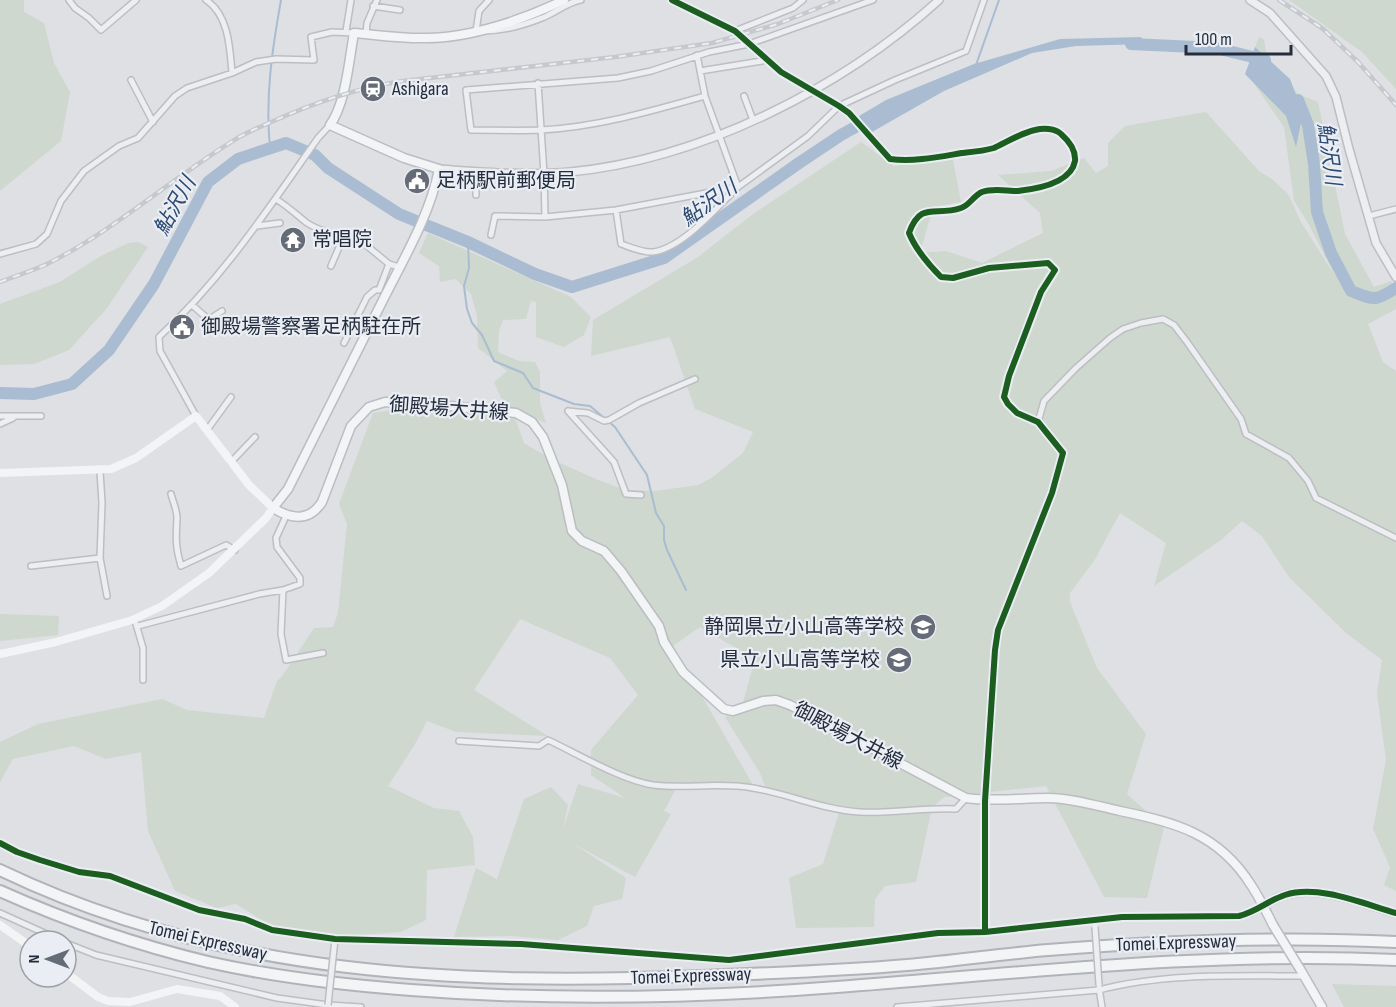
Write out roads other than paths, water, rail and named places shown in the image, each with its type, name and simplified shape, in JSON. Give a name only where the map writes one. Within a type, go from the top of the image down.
[{"type":"highway","name":"Tomei Expressway","points":[[0,870],[96,910],[165,933],[208,944],[317,963],[429,974],[621,979],[905,965],[1047,951],[1167,943],[1311,939],[1396,942]]},
{"type":"highway","name":"Tomei Expressway","points":[[0,891],[108,933],[208,962],[306,979],[448,993],[541,997],[717,994],[834,988],[1181,960],[1324,958],[1396,960]]},
{"type":"main road","points":[[0,654],[135,623],[209,573],[266,518],[288,489],[426,211],[435,189],[439,169],[404,158],[330,125],[337,114],[340,102],[350,32],[428,39],[476,32],[538,13],[564,0]]},
{"type":"main road","name":"御殿場大井線","points":[[286,516],[304,516],[316,512],[351,426],[369,407],[385,402],[431,404],[516,413],[532,422],[543,437],[562,485],[572,531],[582,541],[604,551],[621,571],[659,626],[664,642],[683,672],[716,704],[733,711],[763,701],[776,700],[790,705],[966,798],[985,801],[1050,798],[1162,820],[1189,829],[1230,857],[1251,884],[1322,1007]]},
{"type":"main road","points":[[0,473],[111,470],[129,462],[196,416],[249,485],[273,508],[286,516]]},
{"type":"main road","points":[[0,925],[18,938]]},
{"type":"main road","points":[[78,982],[108,1002],[130,1002],[177,989],[220,996],[234,1007]]},
{"type":"street","points":[[69,0],[101,30],[136,0]]},
{"type":"street","points":[[206,0],[215,5],[224,23],[230,46],[232,73]]},
{"type":"street","points":[[0,254],[36,244],[47,234],[61,201],[84,171],[119,147],[138,138],[175,96],[187,88],[232,73],[256,62],[276,59],[314,60],[311,37],[329,32],[350,32],[351,0]]},
{"type":"street","points":[[366,34],[367,23],[377,0]]},
{"type":"street","points":[[489,0],[479,11],[476,32],[493,32],[542,18],[574,1],[581,0]]},
{"type":"street","points":[[672,0],[735,31],[781,72],[849,113],[890,159],[916,160],[991,149],[1035,130],[1047,128],[1060,132],[1072,147],[1075,158],[1073,166],[1058,182],[1019,190],[982,192],[974,197],[969,205],[958,209],[926,211],[914,220],[909,233],[924,259],[940,277],[953,278],[989,268],[1048,263],[1055,270],[1041,292],[1009,376],[1004,397],[1017,413],[1038,422],[1063,453],[1052,492],[998,630],[985,801],[985,932]]},
{"type":"street","points":[[735,31],[793,8],[803,0]]},
{"type":"street","points":[[705,96],[622,118],[542,130],[471,130],[466,90],[618,78],[651,71],[697,55],[749,44],[873,0]]},
{"type":"street","points":[[439,169],[544,174],[625,164],[719,135],[812,91],[871,54],[939,0]]},
{"type":"street","points":[[616,210],[621,244],[654,252],[669,247],[681,240],[738,187],[808,136],[839,106],[966,51],[984,0]]},
{"type":"street","points":[[1250,0],[1270,13],[1326,76],[1336,97],[1376,243],[1396,277]]},
{"type":"street","points":[[373,6],[400,10]]},
{"type":"street","points":[[697,55],[705,96],[738,187]]},
{"type":"street","points":[[700,71],[768,60]]},
{"type":"street","points":[[131,80],[153,122]]},
{"type":"street","points":[[538,83],[545,217]]},
{"type":"street","points":[[744,96],[753,120]]},
{"type":"street","points":[[196,416],[160,351],[159,337],[192,305],[238,252],[318,138],[330,125]]},
{"type":"street","points":[[476,172],[476,195]]},
{"type":"street","points":[[491,235],[495,216],[545,217],[616,210],[738,187]]},
{"type":"street","points":[[276,199],[295,211],[307,223],[326,233],[361,241],[389,264],[399,267]]},
{"type":"street","points":[[1369,216],[1396,209]]},
{"type":"street","points":[[257,226],[280,223]]},
{"type":"street","points":[[331,266],[344,237]]},
{"type":"street","points":[[344,343],[367,297],[375,290],[379,290],[389,264]]},
{"type":"street","points":[[192,305],[207,318],[222,311]]},
{"type":"street","points":[[1038,422],[1044,401],[1110,338],[1123,329],[1163,319],[1174,325],[1187,342],[1241,419],[1246,434],[1289,458],[1308,481],[1316,498],[1396,538]]},
{"type":"street","points":[[641,495],[626,494],[614,462],[568,411],[588,413],[604,421],[639,403],[696,379]]},
{"type":"street","points":[[207,430],[231,397]]},
{"type":"street","points":[[0,416],[41,416]]},
{"type":"street","points":[[0,424],[15,417]]},
{"type":"street","points":[[231,462],[255,438]]},
{"type":"street","points":[[100,471],[102,503],[100,558],[107,596]]},
{"type":"street","points":[[171,494],[177,516],[176,549],[181,566],[226,545],[235,550]]},
{"type":"street","points":[[143,680],[143,648],[135,623],[283,590],[300,584],[300,578],[277,547],[276,538],[286,516]]},
{"type":"street","points":[[31,566],[100,558]]},
{"type":"street","points":[[283,590],[281,634],[286,660],[323,653]]},
{"type":"street","points":[[459,741],[539,746],[548,740],[632,779],[653,785],[723,785],[754,788],[858,812],[956,809],[966,798]]},
{"type":"street","points":[[0,843],[32,858],[79,872],[110,876],[199,910],[245,919],[272,930],[335,939],[521,944],[729,960],[938,933],[985,932],[1095,919],[1239,916],[1251,913],[1288,894],[1308,892],[1345,898],[1396,913]]},
{"type":"street","points":[[0,913],[35,929]]},
{"type":"street","points":[[1095,919],[1102,1007]]},
{"type":"street","points":[[328,1005],[335,939]]},
{"type":"street","points":[[78,948],[96,955],[277,998],[361,1007]]},
{"type":"street","points":[[897,1007],[1210,976],[1302,973]]},
{"type":"water","points":[[1141,37],[1144,44],[1076,46],[1032,53],[944,91],[872,132],[859,116],[886,100],[974,64],[1060,39]]},
{"type":"water","points":[[1255,47],[1290,79],[1303,113],[1296,147],[1286,116],[1245,74]]},
{"type":"waterway","points":[[270,148],[268,111],[270,74],[281,0]]},
{"type":"waterway","points":[[976,65],[999,0]]},
{"type":"waterway","name":"鮎沢川","points":[[1131,44],[1216,48],[1265,60]]},
{"type":"waterway","name":"鮎沢川","points":[[1298,100],[1308,125],[1314,164],[1317,212],[1331,253],[1351,291],[1374,298],[1383,296],[1396,288]]},
{"type":"waterway","name":"鮎沢川","points":[[0,393],[34,394],[72,384],[109,350],[154,284],[208,182],[238,159],[286,143],[315,155],[328,168],[399,214],[468,242],[535,274],[572,287],[664,258],[799,163],[841,135],[877,115]]},
{"type":"waterway","points":[[468,242],[469,268],[464,286],[467,309],[472,323],[482,335],[494,361],[523,373],[533,388],[574,404],[590,406],[615,427],[647,475],[656,513],[664,526],[667,550],[686,590]]},
{"type":"railway","points":[[0,282],[41,267],[96,236],[212,154],[252,130],[335,97],[403,81],[615,57],[712,43],[778,24],[838,0]]},
{"type":"railway","points":[[1279,0],[1322,28],[1358,62],[1396,105]]},
{"type":"place","name":"Ashigara","points":[[373,89]]},
{"type":"place","name":"足柄駅前郵便局","points":[[417,181]]},
{"type":"place","name":"常唱院","points":[[293,240]]},
{"type":"place","name":"御殿場警察署足柄駐在所","points":[[182,327]]},
{"type":"place","name":"静岡県立小山高等学校","points":[[923,627]]},
{"type":"place","name":"県立小山高等学校","points":[[899,660]]}]
